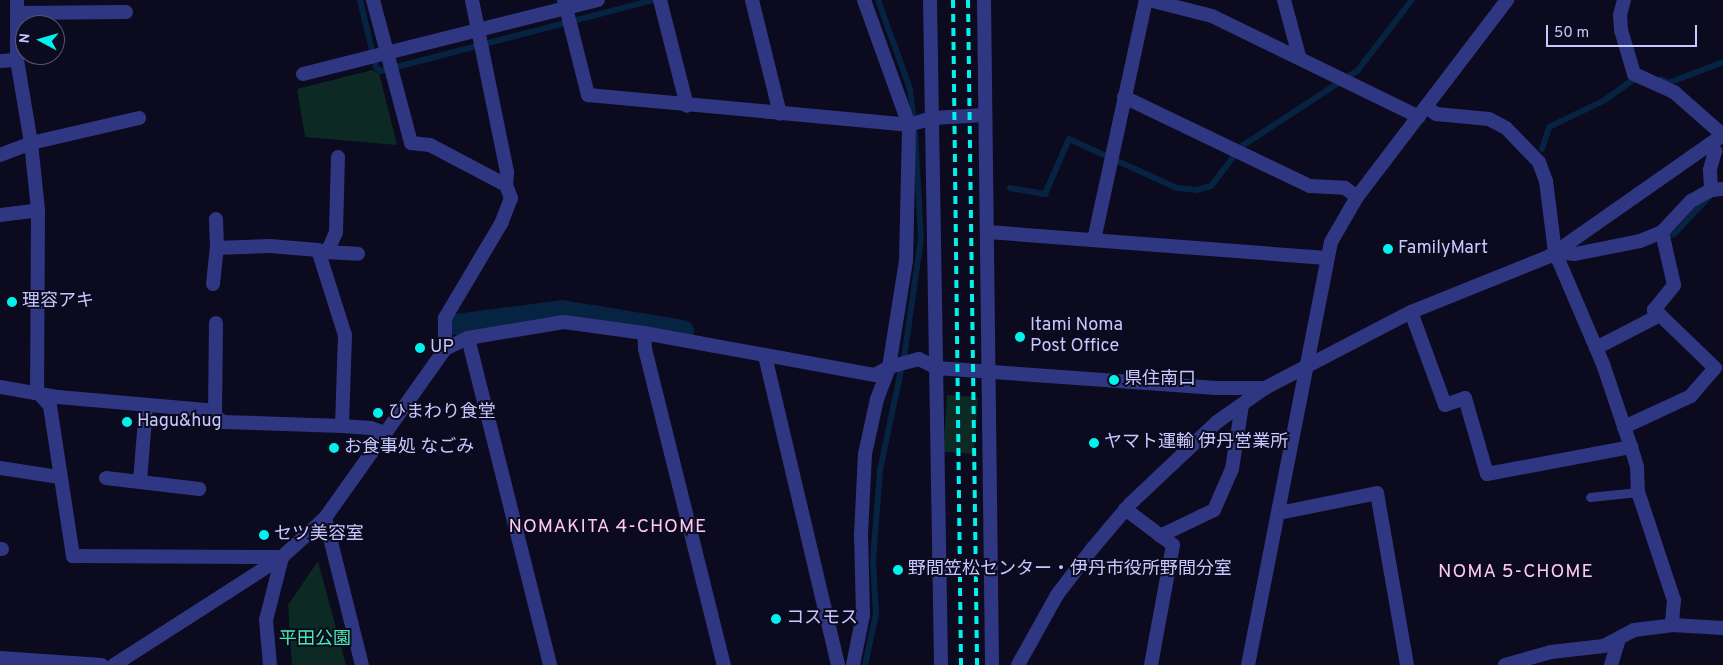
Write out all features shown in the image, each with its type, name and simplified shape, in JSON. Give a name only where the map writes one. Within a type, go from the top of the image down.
[{"type":"street","points":[[373,0],[411,143],[430,145],[506,185]]},
{"type":"street","points":[[446,349],[445,318],[502,222],[511,198],[506,185],[508,172],[477,32],[472,0]]},
{"type":"street","points":[[303,74],[477,32],[565,4],[598,0]]},
{"type":"street","points":[[660,0],[687,106]]},
{"type":"street","points":[[752,0],[780,114]]},
{"type":"street","points":[[853,665],[863,615],[860,535],[865,454],[877,399],[894,366],[906,261],[909,125],[864,0]]},
{"type":"street","points":[[930,0],[941,665]]},
{"type":"street","points":[[984,0],[992,665]]},
{"type":"street","points":[[1094,240],[1124,97],[1148,0],[1191,4],[1299,56],[1423,112],[1489,119],[1506,128],[1539,162],[1546,181],[1555,252],[1596,348],[1631,447],[1637,467],[1638,492],[1674,600],[1672,625]]},
{"type":"street","points":[[1284,0],[1299,56]]},
{"type":"street","points":[[1018,665],[1056,595],[1125,510],[1196,439],[1265,388],[1411,312],[1555,252],[1723,135],[1674,92],[1634,74],[1621,30],[1620,15],[1624,0]]},
{"type":"street","points":[[1248,665],[1279,513],[1326,258],[1337,226],[1356,197],[1423,112],[1501,2]]},
{"type":"street","points":[[565,4],[588,95],[687,106],[909,125],[932,118],[985,115]]},
{"type":"street","points":[[17,6],[126,12]]},
{"type":"street","points":[[0,61],[15,60]]},
{"type":"street","points":[[18,65],[31,144],[38,210],[37,391],[50,406],[59,477],[73,556],[282,557]]},
{"type":"street","points":[[1124,97],[1310,186],[1345,188],[1356,197]]},
{"type":"street","points":[[0,154],[31,144],[139,118]]},
{"type":"street","points":[[1555,252],[1575,254],[1640,241],[1662,232],[1691,201],[1717,190],[1710,170],[1715,151],[1710,144]]},
{"type":"street","points":[[322,254],[336,232],[338,158]]},
{"type":"street","points":[[0,215],[38,210]]},
{"type":"street","points":[[213,284],[217,248],[216,219]]},
{"type":"street","points":[[988,232],[1326,258]]},
{"type":"street","points":[[1624,427],[1691,396],[1715,368],[1654,310],[1674,285],[1662,232]]},
{"type":"street","points":[[217,248],[270,246],[318,250],[322,254],[345,335],[342,426]]},
{"type":"street","points":[[322,254],[358,254]]},
{"type":"street","points":[[1411,312],[1445,405],[1465,398],[1487,474],[1631,447]]},
{"type":"street","points":[[1596,348],[1660,315]]},
{"type":"street","points":[[114,665],[282,557],[325,518],[446,349],[468,338],[564,322],[644,332],[875,375],[894,366],[920,359],[937,368],[988,370],[1216,388],[1265,388]]},
{"type":"street","points":[[215,416],[216,323]]},
{"type":"street","points":[[644,332],[645,349],[724,665]]},
{"type":"street","points":[[468,338],[550,665]]},
{"type":"street","points":[[765,356],[838,665]]},
{"type":"street","points":[[0,387],[37,391],[58,397],[208,410],[223,422],[372,428],[385,433]]},
{"type":"street","points":[[1160,536],[1214,510],[1232,469],[1242,405]]},
{"type":"street","points":[[140,481],[146,406]]},
{"type":"street","points":[[0,468],[59,477]]},
{"type":"street","points":[[106,478],[199,489]]},
{"type":"street","points":[[1279,513],[1377,492],[1407,665]]},
{"type":"street","points":[[1125,510],[1173,545],[1150,665]]},
{"type":"street","points":[[325,518],[362,665]]},
{"type":"street","points":[[270,665],[266,620],[282,557]]},
{"type":"street","points":[[1506,665],[1551,652],[1604,646],[1634,630],[1672,625],[1723,628]]},
{"type":"street","points":[[1611,665],[1619,638]]},
{"type":"street","points":[[0,658],[102,665]]},
{"type":"lane","points":[[1590,496],[1638,492]]},
{"type":"green space","points":[[372,70],[379,73],[397,145],[305,137],[297,89]]},
{"type":"green space","points":[[947,395],[978,397],[974,454],[943,452]]},
{"type":"green space","name":"平田公園","points":[[318,561],[346,665],[292,665],[288,605]]},
{"type":"waterway","points":[[360,0],[376,67],[381,71],[653,0]]},
{"type":"waterway","points":[[878,0],[910,89],[914,123]]},
{"type":"waterway","points":[[1010,188],[1045,194],[1069,139],[1177,188],[1196,190],[1211,186],[1242,146],[1358,70],[1412,0]]},
{"type":"waterway","points":[[1661,79],[1668,83],[1723,62]]},
{"type":"waterway","points":[[1542,149],[1549,127],[1605,100],[1633,80]]},
{"type":"waterway","points":[[865,665],[876,614],[873,561],[880,470],[905,351],[921,238],[915,133]]},
{"type":"waterway","points":[[1662,238],[1674,234],[1710,196]]},
{"type":"waterway","points":[[456,324],[562,310],[683,330]]},
{"type":"railway","points":[[953,0],[961,665]]},
{"type":"railway","points":[[968,0],[977,665]]},
{"type":"place","name":"FamilyMart","points":[[1388,249]]},
{"type":"place","name":"理容アキ","points":[[12,302]]},
{"type":"place","name":"Itami Noma Post Office","points":[[1020,337]]},
{"type":"place","name":"UP","points":[[420,348]]},
{"type":"place","name":"県住南口","points":[[1114,380]]},
{"type":"place","name":"ひまわり食堂","points":[[378,413]]},
{"type":"place","name":"Hagu&hug","points":[[127,422]]},
{"type":"place","name":"ヤマト運輸 伊丹営業所","points":[[1094,443]]},
{"type":"place","name":"お食事処 なごみ","points":[[334,448]]},
{"type":"place","name":"セツ美容室","points":[[264,535]]},
{"type":"place","name":"野間笠松センター・伊丹市役所野間分室","points":[[898,570]]},
{"type":"place","name":"コスモス","points":[[776,619]]},
{"type":"district","name":"NOMAKITA 4-CHOME","points":[[608,528]]},
{"type":"district","name":"NOMA 5-CHOME","points":[[1516,573]]}]
